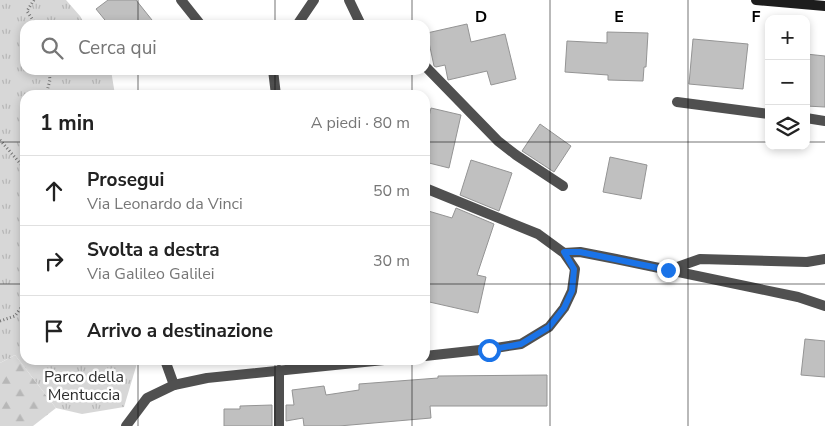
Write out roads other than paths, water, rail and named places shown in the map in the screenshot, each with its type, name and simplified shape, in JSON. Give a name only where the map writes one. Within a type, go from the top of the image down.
[{"type":"main road","points":[[756,0],[825,6]]},
{"type":"street","points":[[181,0],[197,20]]},
{"type":"street","points":[[300,20],[314,0]]},
{"type":"street","points":[[349,0],[359,20]]},
{"type":"street","points":[[430,71],[498,141],[563,186]]},
{"type":"street","points":[[273,75],[275,90]]},
{"type":"street","points":[[677,102],[765,113]]},
{"type":"street","points":[[810,119],[825,121]]},
{"type":"street","points":[[430,190],[538,234],[564,252],[574,269],[572,291],[564,308],[549,327],[521,344],[489,350],[430,356]]},
{"type":"street","points":[[564,252],[580,252],[668,270],[798,297],[825,306]]},
{"type":"street","points":[[668,270],[700,259],[807,262],[825,259]]},
{"type":"street","points":[[167,365],[174,385]]},
{"type":"street","points":[[126,426],[147,398],[174,385],[206,378],[332,365]]},
{"type":"street","points":[[279,370],[280,426]]},
{"type":"park label","name":"Parco della Mentuccia","points":[[84,386]]}]
